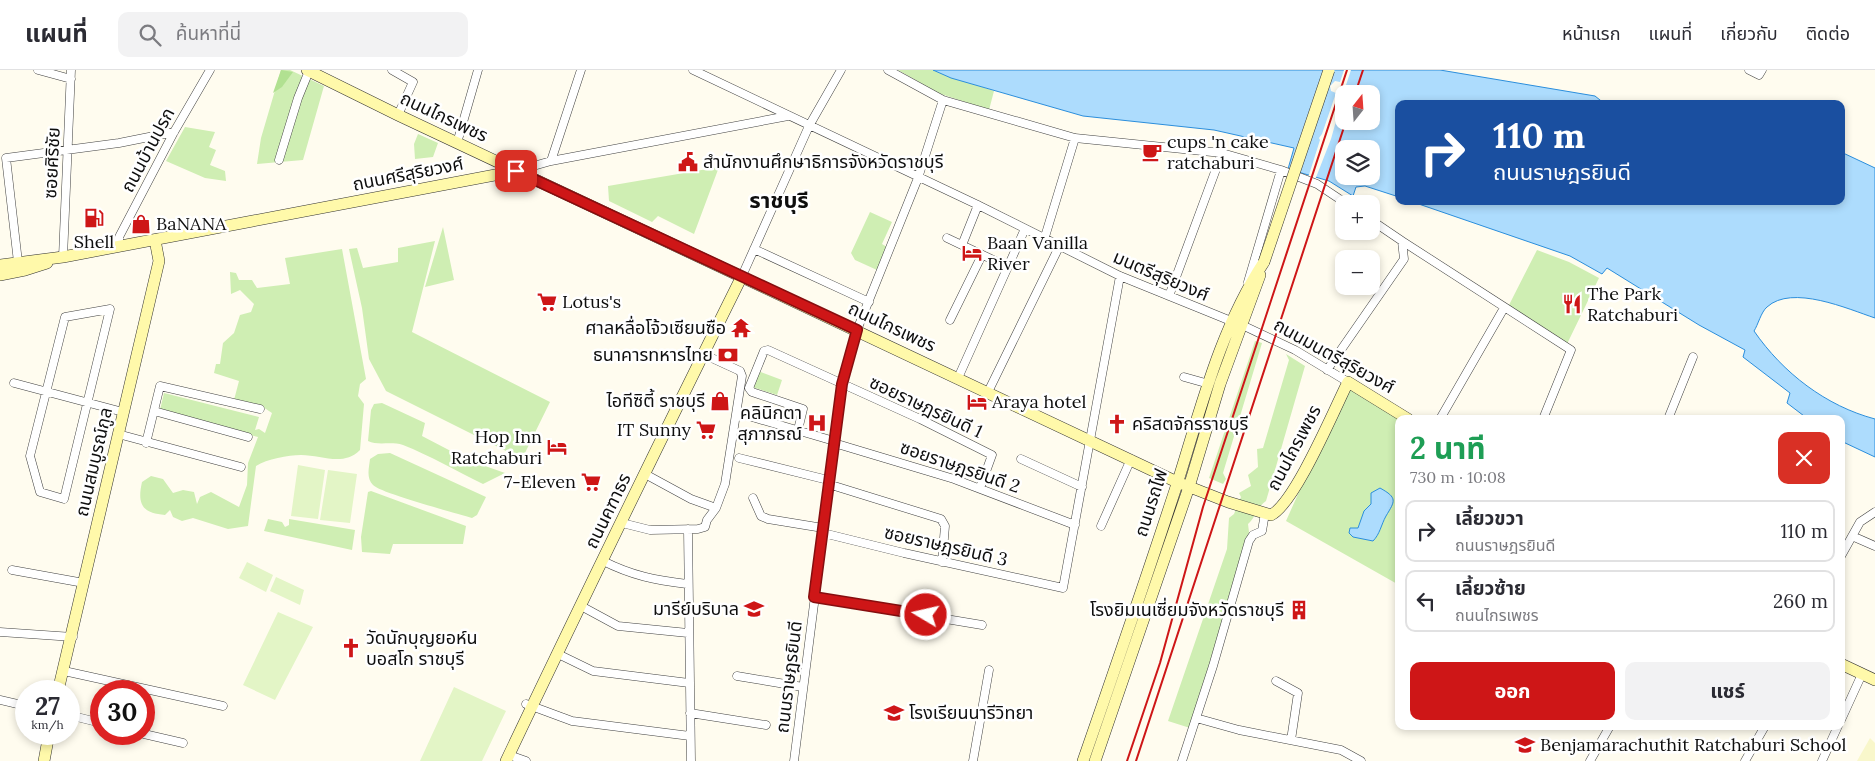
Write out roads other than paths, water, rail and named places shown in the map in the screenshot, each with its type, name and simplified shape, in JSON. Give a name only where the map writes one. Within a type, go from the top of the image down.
[{"type":"main road","name":"ถนนไกรเพชร","points":[[308,70],[516,171],[1177,482],[1234,504],[1272,515],[1279,511],[1300,478],[1348,382]]},
{"type":"main road","name":"ถนนรถไฟ","points":[[1083,761],[1208,384],[1264,262],[1329,70]]},
{"type":"main road","name":"ถนนศรีสุริยวงศ์","points":[[0,265],[63,257],[516,171]]},
{"type":"main road","name":"ถนนสมบูรณ์กูล","points":[[61,680],[73,637],[159,261],[155,240]]},
{"type":"main road","name":"ถนนศรีสุริยวงศ์","points":[[0,275],[25,270],[63,257]]},
{"type":"main road","name":"ถนนรถไฟ","points":[[1094,761],[1189,487],[1220,384],[1245,291],[1264,262]]},
{"type":"main road","name":"ถนนคฑาธร","points":[[508,758],[529,705],[558,654],[742,276]]},
{"type":"main road","name":"ถนนมนตรีสุริยวงศ์","points":[[1348,382],[1402,415]]},
{"type":"main road","points":[[1845,666],[1875,680]]},
{"type":"main road","points":[[44,761],[47,745]]},
{"type":"street","points":[[38,70],[71,79]]},
{"type":"street","name":"ซอยศิริชัย","points":[[63,257],[71,70]]},
{"type":"street","name":"ถนนบ้านปรก","points":[[118,246],[119,237],[174,132],[210,70]]},
{"type":"street","points":[[279,160],[308,70]]},
{"type":"street","points":[[392,70],[412,82],[398,115]]},
{"type":"street","points":[[457,143],[478,70]]},
{"type":"street","points":[[551,161],[581,70]]},
{"type":"street","name":"มนตรีสุริยวงศ์","points":[[693,70],[1120,276],[1236,324]]},
{"type":"street","points":[[742,276],[809,126],[841,70]]},
{"type":"street","points":[[888,70],[943,100],[1075,138],[1222,153],[1281,170],[1317,184],[1335,196]]},
{"type":"street","points":[[1749,70],[1759,74],[1762,70]]},
{"type":"street","name":"ถนนราษฎรยินดี","points":[[794,761],[828,482],[842,384],[857,330],[918,178],[943,100]]},
{"type":"street","name":"ถนนศรีสุริยวงศ์","points":[[516,171],[551,161],[788,116]]},
{"type":"street","points":[[18,262],[6,158],[67,151],[174,132]]},
{"type":"street","points":[[1044,240],[1075,138]]},
{"type":"street","points":[[1169,296],[1222,153]]},
{"type":"street","points":[[1245,291],[1281,170]]},
{"type":"street","points":[[962,246],[978,206]]},
{"type":"street","points":[[1380,226],[1571,350],[1545,415]]},
{"type":"street","points":[[958,378],[1024,230]]},
{"type":"street","points":[[948,238],[1008,268]]},
{"type":"street","points":[[1327,370],[1404,259],[1402,241]]},
{"type":"street","points":[[988,392],[1059,247]]},
{"type":"street","points":[[754,249],[869,302]]},
{"type":"street","points":[[950,320],[982,255]]},
{"type":"street","points":[[1076,525],[1120,276]]},
{"type":"street","points":[[1442,415],[1504,308]]},
{"type":"street","points":[[110,309],[86,403],[64,499],[40,492],[30,456],[65,316],[110,309]]},
{"type":"street","name":"ถนนมนตรีสุริยวงศ์","points":[[1236,324],[1299,352],[1348,382]]},
{"type":"street","points":[[798,430],[803,409],[752,392],[749,388],[764,351],[768,350],[842,384]]},
{"type":"street","points":[[622,523],[650,530],[705,528],[707,520],[716,508],[725,484],[742,376],[740,370],[735,367],[703,354]]},
{"type":"street","points":[[1670,415],[1693,357]]},
{"type":"street","points":[[1184,377],[1208,384]]},
{"type":"street","points":[[14,383],[45,393],[123,412]]},
{"type":"street","name":"ซอยราษฎรยินดี 1","points":[[842,384],[920,419],[992,455],[980,488]]},
{"type":"street","points":[[146,443],[160,386],[260,409]]},
{"type":"street","points":[[154,411],[248,437]]},
{"type":"street","name":"ซอยราษฎรยินดี 2","points":[[742,414],[980,488],[1076,525]]},
{"type":"street","points":[[118,434],[146,443],[241,466]]},
{"type":"street","points":[[739,458],[828,482],[941,519],[945,526],[942,562]]},
{"type":"street","points":[[1021,459],[1082,487]]},
{"type":"street","points":[[1101,526],[1131,459]]},
{"type":"street","points":[[645,474],[691,499],[716,508]]},
{"type":"street","name":"ซอยราษฎรยินดี 3","points":[[753,498],[762,516],[768,519],[823,531],[942,562],[1062,588],[1076,525]]},
{"type":"street","points":[[1845,549],[1860,522],[1875,512]]},
{"type":"street","points":[[1182,761],[1249,541],[1253,535],[1262,532],[1264,513]]},
{"type":"street","points":[[688,529],[691,761]]},
{"type":"street","points":[[1852,536],[1875,546]]},
{"type":"street","points":[[603,561],[628,573],[651,580],[688,584]]},
{"type":"street","points":[[12,570],[84,583]]},
{"type":"street","points":[[814,597],[982,625]]},
{"type":"street","points":[[581,606],[618,626],[688,633]]},
{"type":"street","points":[[0,632],[73,637]]},
{"type":"street","points":[[558,654],[592,671],[689,683]]},
{"type":"street","points":[[973,761],[989,670]]},
{"type":"street","points":[[64,671],[224,706]]},
{"type":"street","points":[[1845,711],[1862,674]]},
{"type":"street","points":[[737,676],[803,687]]},
{"type":"street","points":[[1276,681],[1298,693],[1291,740]]},
{"type":"street","points":[[0,700],[15,703]]},
{"type":"street","points":[[529,705],[572,721],[690,736]]},
{"type":"street","points":[[690,713],[766,725]]},
{"type":"street","points":[[1196,718],[1239,730],[1341,750],[1361,761]]},
{"type":"street","points":[[1590,761],[1608,730]]},
{"type":"street","points":[[1745,761],[1763,730]]},
{"type":"street","points":[[1822,761],[1836,730]]},
{"type":"street","points":[[155,737],[182,743]]},
{"type":"street","points":[[508,758],[526,761]]},
{"type":"water","points":[[933,70],[1440,70],[1595,96],[1600,100],[1395,100],[1395,196],[1365,186],[1356,187],[1353,195],[1351,195],[1335,185],[1380,185],[1380,140],[1335,140],[1335,185],[1329,181],[1288,169],[1294,148],[1214,130],[1083,116],[951,78]]},
{"type":"water","points":[[1845,154],[1875,168],[1875,318],[1820,300],[1791,298],[1778,300],[1767,307],[1754,331],[1778,361],[1807,386],[1840,406],[1875,419],[1875,457],[1845,443],[1845,415],[1803,415],[1787,403],[1790,393],[1743,357],[1745,350],[1699,325],[1607,268],[1602,274],[1570,256],[1422,205],[1845,205]]},
{"type":"water","points":[[1380,488],[1390,494],[1393,503],[1377,535],[1373,541],[1353,537],[1349,533],[1350,528],[1358,528],[1364,511],[1371,504],[1371,493]]},
{"type":"railway","points":[[1127,761],[1160,663],[1203,507],[1347,70]]},
{"type":"railway","points":[[1358,85],[1363,70]]},
{"type":"railway","points":[[1136,761],[1343,130]]},
{"type":"place","name":"cups 'n cake ratchaburi","points":[[1152,152]]},
{"type":"place","name":"สำนักงานศึกษาธิการจังหวัดราชบุรี","points":[[688,162]]},
{"type":"place","name":"Shell","points":[[94,218]]},
{"type":"place","name":"BaNANA","points":[[141,224]]},
{"type":"place","name":"Baan Vanilla River","points":[[972,253]]},
{"type":"place","name":"Lotus's","points":[[547,302]]},
{"type":"place","name":"The Park Ratchaburi","points":[[1572,304]]},
{"type":"place","name":"ศาลหลื่อโจ้วเซียนซือ","points":[[741,328]]},
{"type":"place","name":"ธนาคารทหารไทย","points":[[728,355]]},
{"type":"place","name":"ไอทีซิตี้ ราชบุรี","points":[[720,401]]},
{"type":"place","name":"Araya hotel","points":[[977,402]]},
{"type":"place","name":"คลินิกตา สุภาภรณ์","points":[[817,423]]},
{"type":"place","name":"คริสตจักรราชบุรี","points":[[1117,424]]},
{"type":"place","name":"IT Sunny","points":[[706,430]]},
{"type":"place","name":"Hop Inn Ratchaburi","points":[[557,447]]},
{"type":"place","name":"7-Eleven","points":[[591,482]]},
{"type":"place","name":"มารีย์บริบาล","points":[[754,609]]},
{"type":"place","name":"โรงยิมเนเซี่ยมจังหวัดราชบุรี","points":[[1299,610]]},
{"type":"place","name":"วัดนักบุญยอห์น บอสโก ราชบุรี","points":[[351,648]]},
{"type":"place","name":"โรงเรียนนารีวิทยา","points":[[894,713]]},
{"type":"place","name":"Benjamarachuthit Ratchaburi School","points":[[1525,745]]},
{"type":"district","name":"ราชบุรี","points":[[779,200]]}]
